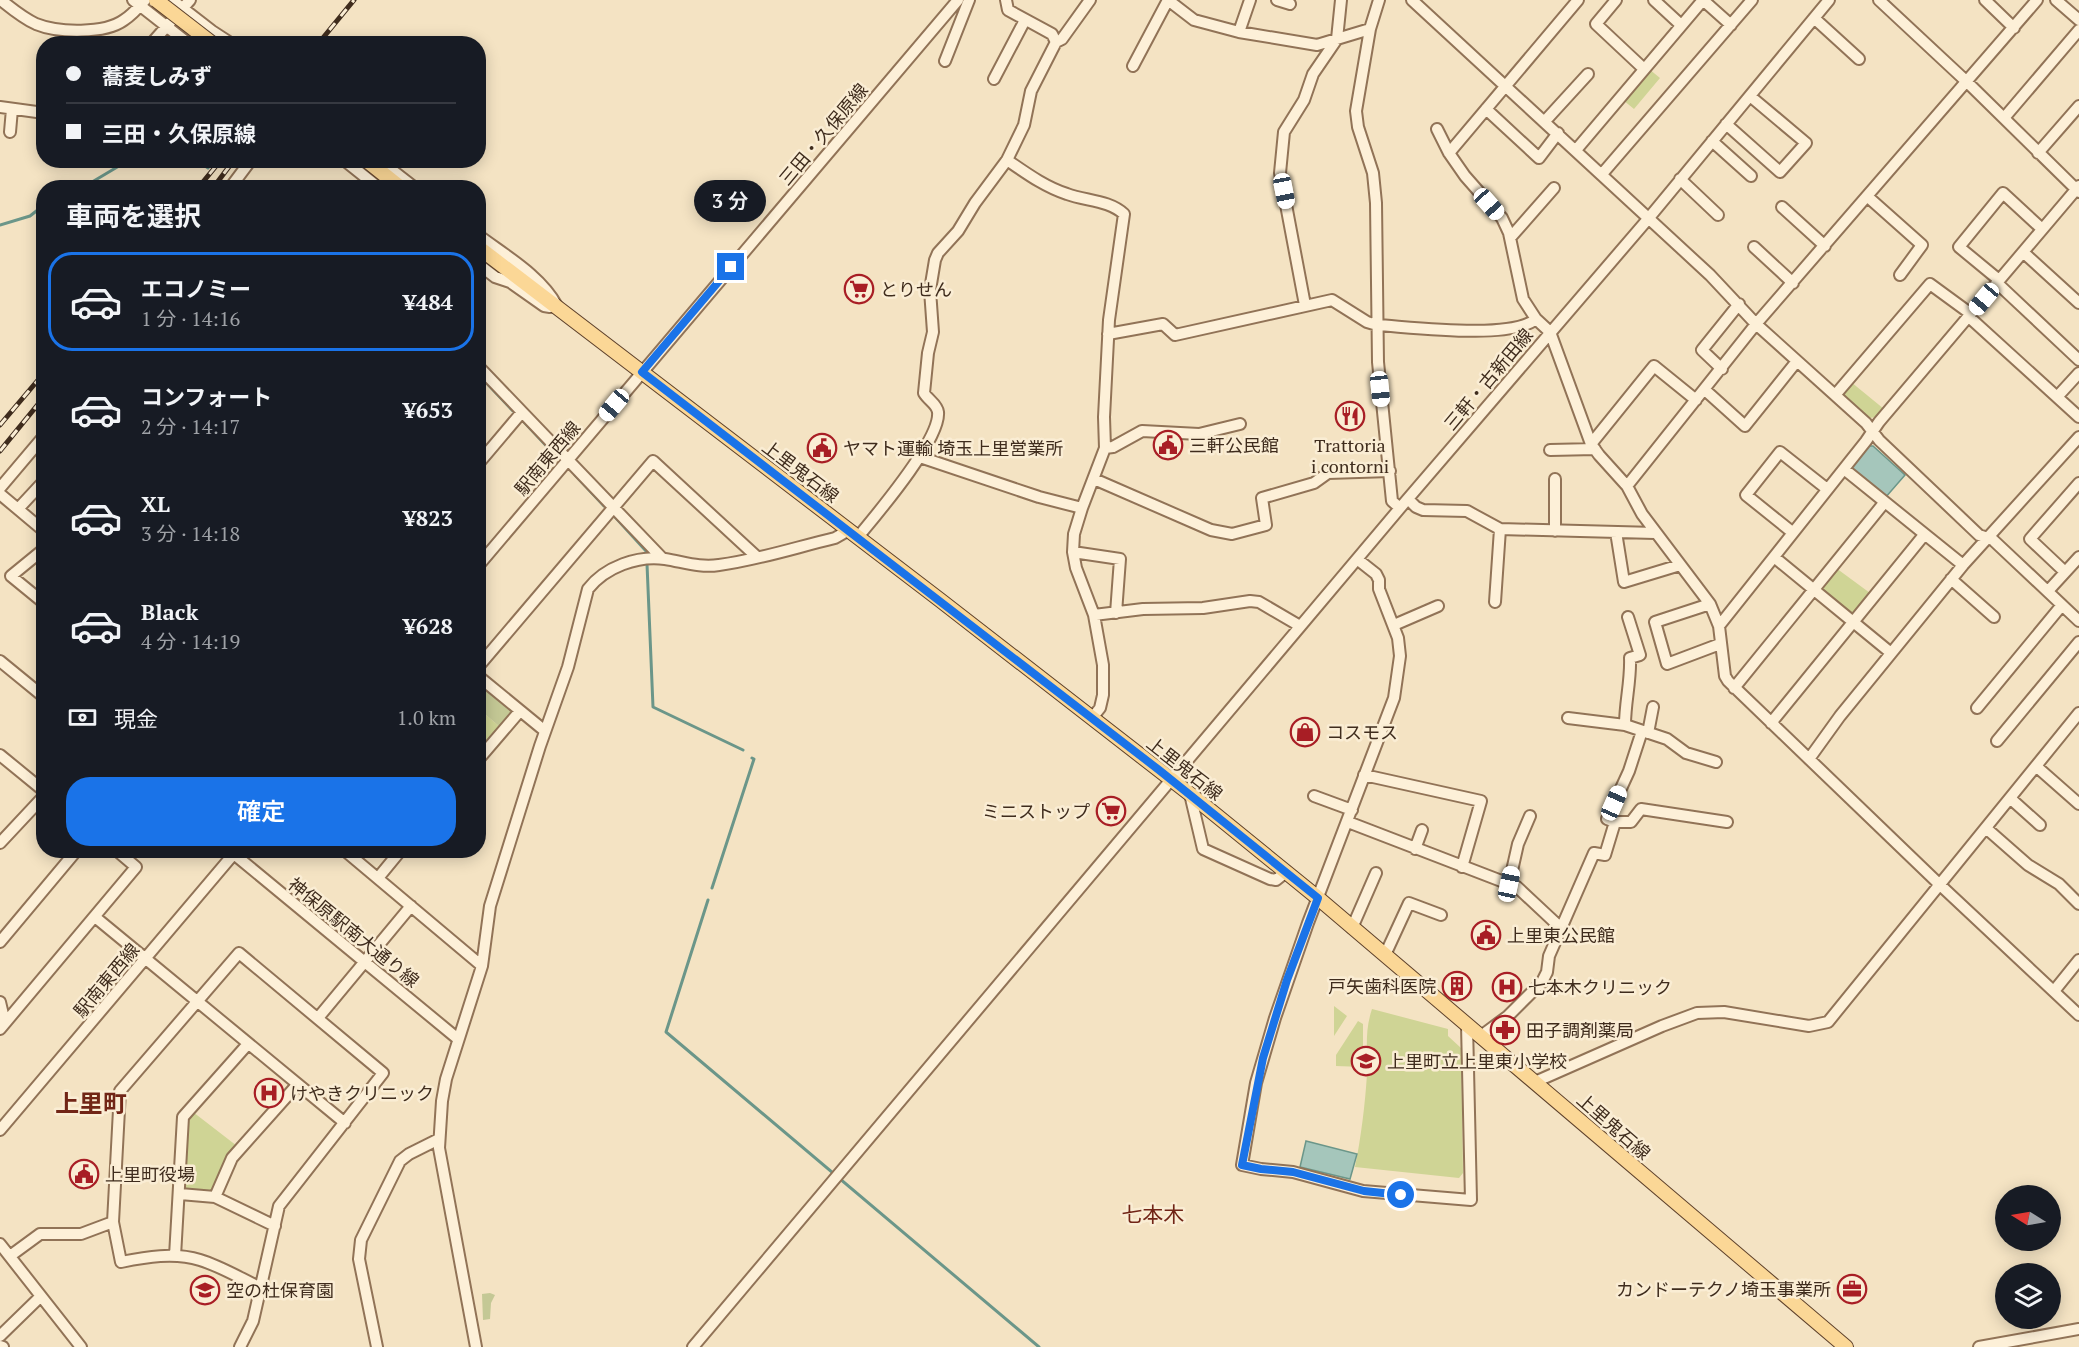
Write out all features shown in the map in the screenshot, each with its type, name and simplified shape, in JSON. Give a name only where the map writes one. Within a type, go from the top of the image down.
[{"type":"main road","points":[[156,0],[203,36]]},
{"type":"main road","points":[[376,168],[391,180]]},
{"type":"main road","name":"上里鬼石線","points":[[486,253],[1190,794],[1318,898],[1846,1347]]},
{"type":"street","points":[[1,0],[25,18],[39,25],[58,30],[85,31],[123,22],[139,2],[178,36]]},
{"type":"street","points":[[172,0],[186,4],[212,32],[219,36]]},
{"type":"street","name":"三田・久保原線","points":[[642,372],[958,0]]},
{"type":"street","points":[[945,61],[969,0]]},
{"type":"street","points":[[1006,0],[1008,9],[1052,34],[1056,42]]},
{"type":"street","points":[[476,1347],[441,1158],[439,1139],[442,1101],[446,1079],[482,966],[490,906],[545,731],[568,667],[588,589],[605,573],[643,558],[662,558],[703,566],[718,566],[854,534],[920,457],[937,422],[938,413],[937,407],[924,393],[928,353],[933,332],[930,290],[935,261],[938,253],[958,231],[975,202],[1007,160],[1024,125],[1031,91],[1056,42],[1062,39],[1090,0]]},
{"type":"street","points":[[1133,66],[1168,0],[1194,20],[1239,32],[1317,45],[1371,29]]},
{"type":"street","points":[[1239,32],[1250,0]]},
{"type":"street","points":[[1277,0],[1290,4]]},
{"type":"street","points":[[1305,305],[1280,173],[1284,132],[1304,100],[1313,74],[1336,39],[1341,0]]},
{"type":"street","points":[[1379,0],[1371,29],[1356,111],[1358,127],[1373,173],[1376,203],[1380,389],[1392,501],[1400,508]]},
{"type":"street","points":[[1412,0],[1710,275],[1756,324],[1836,394],[1866,423],[1879,440],[1979,535],[1989,538],[2070,608],[2079,621]]},
{"type":"street","points":[[1449,153],[1578,0]]},
{"type":"street","points":[[1616,0],[1596,24],[1644,69]]},
{"type":"street","points":[[1654,0],[1681,26]]},
{"type":"street","points":[[1576,150],[1703,0],[1731,25]]},
{"type":"street","points":[[1602,174],[1752,0]]},
{"type":"street","name":"三軒・古新田線","points":[[693,1347],[1300,626],[1648,219],[1829,0]]},
{"type":"street","points":[[1719,626],[1873,432],[2078,189],[1880,0]]},
{"type":"street","points":[[1985,0],[2014,27]]},
{"type":"street","points":[[1627,486],[1756,324],[2037,0]]},
{"type":"street","points":[[2056,0],[2079,21]]},
{"type":"street","points":[[158,36],[186,4]]},
{"type":"street","points":[[1814,18],[1859,59]]},
{"type":"street","points":[[994,79],[1025,20]]},
{"type":"street","points":[[2004,118],[2079,30]]},
{"type":"street","points":[[84,36],[85,31]]},
{"type":"street","points":[[1545,121],[1588,74]]},
{"type":"street","points":[[1726,124],[1780,172],[1806,143],[1750,96]]},
{"type":"street","points":[[2038,153],[2079,106]]},
{"type":"street","points":[[0,107],[36,112]]},
{"type":"street","points":[[9,132],[12,109]]},
{"type":"street","points":[[1486,109],[1539,158],[1558,133]]},
{"type":"street","points":[[1437,129],[1449,153],[1465,176],[1502,218],[1510,238],[1523,298],[1536,319],[1550,332],[1593,446],[1627,486],[1655,533],[1710,604],[1719,626],[1725,676],[1734,688],[2079,1015]]},
{"type":"street","points":[[1712,141],[1751,176]]},
{"type":"street","points":[[1007,160],[1038,181],[1066,194],[1116,206],[1124,214],[1108,334],[1104,417],[1105,448],[1074,534],[1073,552],[1076,568],[1094,615],[1104,681],[1100,708],[1092,718]]},
{"type":"street","points":[[354,168],[369,180]]},
{"type":"street","points":[[389,168],[405,180]]},
{"type":"street","points":[[1680,179],[1718,215]]},
{"type":"street","points":[[1510,238],[1554,188]]},
{"type":"street","points":[[2042,229],[2003,193],[1959,247],[2079,360]]},
{"type":"street","points":[[1868,197],[1922,246],[1900,275]]},
{"type":"street","points":[[1782,207],[1825,246]]},
{"type":"street","points":[[486,241],[550,292],[559,309]]},
{"type":"street","points":[[1754,247],[1793,283]]},
{"type":"street","points":[[2024,252],[2079,303]]},
{"type":"street","points":[[486,270],[495,277],[510,282],[544,306],[559,309]]},
{"type":"street","points":[[1836,394],[1930,284],[1970,316],[2079,417]]},
{"type":"street","points":[[1108,334],[1163,324],[1175,334],[1332,300],[1367,322],[1377,325],[1483,332],[1525,325],[1536,319]]},
{"type":"street","points":[[1722,369],[1702,350],[1738,304]]},
{"type":"street","points":[[1705,390],[1745,426],[1797,361]]},
{"type":"street","points":[[1550,450],[1593,446],[1654,366],[1696,400]]},
{"type":"street","name":"駅南東西線","points":[[486,556],[642,372]]},
{"type":"street","points":[[2058,397],[2079,373]]},
{"type":"street","points":[[486,374],[662,558]]},
{"type":"street","points":[[486,455],[522,412]]},
{"type":"street","points":[[1105,448],[1113,447],[1142,431],[1199,434],[1240,424]]},
{"type":"street","points":[[1809,759],[1840,716],[1951,579],[2079,437]]},
{"type":"street","points":[[0,488],[36,445]]},
{"type":"street","points":[[1792,532],[1746,495],[1773,461],[1780,453],[1827,489]]},
{"type":"street","points":[[920,457],[1082,508]]},
{"type":"street","points":[[486,658],[653,461],[757,557]]},
{"type":"street","points":[[1845,469],[1963,565]]},
{"type":"street","points":[[1094,479],[1211,530],[1232,534],[1266,525],[1262,498],[1314,483],[1328,473],[1390,471]]},
{"type":"street","points":[[1555,478],[1555,531]]},
{"type":"street","points":[[2065,572],[2030,539],[2079,483]]},
{"type":"street","points":[[18,509],[36,490]]},
{"type":"street","points":[[0,494],[36,524]]},
{"type":"street","points":[[1408,499],[1423,510],[1467,511],[1500,529],[1655,533]]},
{"type":"street","points":[[1734,688],[1884,503]]},
{"type":"street","points":[[1495,602],[1500,529]]},
{"type":"street","points":[[1616,532],[1624,582],[1680,565]]},
{"type":"street","points":[[1771,723],[1924,535]]},
{"type":"street","points":[[1073,552],[1120,559],[1116,613]]},
{"type":"street","points":[[36,556],[11,576],[36,596]]},
{"type":"street","points":[[1774,557],[1891,653]]},
{"type":"street","points":[[2048,591],[2079,557]]},
{"type":"street","points":[[1358,558],[1376,574],[1379,580],[1379,589],[1401,649],[1394,698],[1287,980],[1263,1058],[1242,1165],[1293,1172],[1364,1191],[1471,1200],[1467,1025]]},
{"type":"street","points":[[1951,579],[1994,617]]},
{"type":"street","points":[[1094,615],[1143,609],[1203,608],[1250,601],[1259,602],[1300,626]]},
{"type":"street","points":[[1710,604],[1655,622],[1667,664],[1720,644]]},
{"type":"street","points":[[1394,625],[1438,606]]},
{"type":"street","points":[[1977,708],[2070,608]]},
{"type":"street","points":[[1624,725],[1625,706],[1631,678],[1630,658],[1640,655],[1628,617]]},
{"type":"street","points":[[1997,741],[2079,642]]},
{"type":"street","points":[[0,661],[36,690]]},
{"type":"street","points":[[486,683],[545,731]]},
{"type":"street","points":[[1653,707],[1629,771],[1607,819],[1615,822],[1631,822],[1641,809],[1727,822]]},
{"type":"street","points":[[486,751],[520,711]]},
{"type":"street","points":[[1535,1082],[1697,1013],[1724,1012],[1801,1025],[1828,1023],[2079,713]]},
{"type":"street","points":[[1568,718],[1624,725],[1667,739],[1686,753],[1716,762]]},
{"type":"street","points":[[1,758],[36,785]]},
{"type":"street","points":[[2037,767],[2079,804]]},
{"type":"street","points":[[1364,776],[1481,801],[1462,867]]},
{"type":"street","points":[[1190,794],[1203,849],[1270,879],[1276,880],[1286,872]]},
{"type":"street","points":[[1314,796],[1352,810]]},
{"type":"street","points":[[2011,799],[2040,825]]},
{"type":"street","points":[[0,843],[36,805]]},
{"type":"street","points":[[1509,884],[1518,844],[1530,816]]},
{"type":"street","points":[[1348,822],[1509,884],[1524,892],[1562,929]]},
{"type":"street","points":[[1481,1036],[1508,1016],[1542,982],[1547,972],[1549,956],[1594,853],[1605,855],[1615,822]]},
{"type":"street","points":[[1987,829],[2028,865],[2059,884],[2079,904]]},
{"type":"street","points":[[1415,849],[1422,830]]},
{"type":"street","points":[[0,942],[70,858]]},
{"type":"street","points":[[3,1026],[136,867],[125,858]]},
{"type":"street","name":"駅南東西線","points":[[1,1127],[146,959],[228,858]]},
{"type":"street","name":"神保原駅南大通り線","points":[[240,858],[458,1039]]},
{"type":"street","points":[[353,858],[482,966]]},
{"type":"street","points":[[378,879],[395,858]]},
{"type":"street","points":[[1352,928],[1376,873]]},
{"type":"street","points":[[1384,955],[1409,903],[1441,915]]},
{"type":"street","points":[[318,1018],[411,906]]},
{"type":"street","points":[[95,917],[345,1124]]},
{"type":"street","points":[[240,1347],[253,1321],[279,1206],[383,1073],[239,953],[120,1091],[113,1222],[121,1262],[150,1256],[175,1256],[200,1260],[259,1287]]},
{"type":"street","points":[[2054,991],[2079,960]]},
{"type":"street","points":[[0,1002],[3,1026]]},
{"type":"street","points":[[175,1256],[183,1117],[248,1044]]},
{"type":"street","points":[[215,1197],[232,1158],[297,1085]]},
{"type":"street","points":[[377,1347],[358,1259],[361,1240],[400,1161],[439,1139]]},
{"type":"street","points":[[180,1194],[215,1197],[275,1226]]},
{"type":"street","points":[[10,1256],[40,1234],[81,1234],[113,1222]]},
{"type":"street","points":[[1,1246],[81,1347]]},
{"type":"street","points":[[0,1336],[40,1297]]},
{"type":"street","points":[[1979,1347],[2079,1329]]},
{"type":"green space","points":[[1649,69],[1660,78],[1634,109],[1623,100]]},
{"type":"green space","points":[[1851,382],[1884,409],[1877,417],[1869,418],[1844,396]]},
{"type":"green space","points":[[1836,568],[1870,593],[1855,612],[1849,612],[1822,590],[1822,584]]},
{"type":"green space","points":[[486,688],[512,709],[513,713],[500,727],[486,715]]},
{"type":"green space","points":[[486,715],[500,727],[486,744]]},
{"type":"green space","points":[[1334,1006],[1347,1016],[1334,1036]]},
{"type":"green space","points":[[1372,1009],[1448,1029],[1448,1036],[1461,1048],[1463,1173],[1459,1178],[1355,1167],[1364,1109],[1367,1034]]},
{"type":"green space","points":[[1358,1021],[1363,1024],[1363,1067],[1336,1066],[1336,1055]]},
{"type":"green space","points":[[193,1112],[237,1146],[213,1193],[186,1192],[183,1188],[188,1118]]},
{"type":"green space","points":[[482,1294],[495,1295],[491,1303],[490,1319],[483,1320]]},
{"type":"water","points":[[1867,446],[1873,446],[1905,475],[1885,498],[1853,471],[1852,465]]},
{"type":"water","points":[[1306,1141],[1357,1154],[1350,1179],[1300,1167]]},
{"type":"waterway","points":[[95,180],[116,168]]},
{"type":"waterway","points":[[0,225],[30,216],[36,211]]},
{"type":"waterway","points":[[486,382],[513,411]]},
{"type":"waterway","points":[[524,422],[553,453]]},
{"type":"waterway","points":[[575,475],[604,506]]},
{"type":"waterway","points":[[615,517],[646,551]]},
{"type":"waterway","points":[[647,564],[653,707],[743,750]]},
{"type":"waterway","points":[[712,888],[754,759],[752,758]]},
{"type":"waterway","points":[[708,900],[666,1032],[1039,1347]]},
{"type":"railway","points":[[325,36],[354,0]]},
{"type":"railway","points":[[205,180],[214,168]]},
{"type":"railway","points":[[219,180],[228,168]]},
{"type":"railway","points":[[0,425],[36,382]]},
{"type":"railway","points":[[0,451],[36,407]]},
{"type":"place","name":"とりせん","points":[[859,289]]},
{"type":"place","name":"Trattoria i contorni","points":[[1350,416]]},
{"type":"place","name":"三軒公民館","points":[[1168,445]]},
{"type":"place","name":"ヤマト運輸 埼玉上里営業所","points":[[822,448]]},
{"type":"place","name":"コスモス","points":[[1305,732]]},
{"type":"place","name":"ミニストップ","points":[[1111,811]]},
{"type":"place","name":"上里東公民館","points":[[1486,935]]},
{"type":"place","name":"戸矢歯科医院","points":[[1457,986]]},
{"type":"place","name":"七本木クリニック","points":[[1507,987]]},
{"type":"place","name":"田子調剤薬局","points":[[1505,1030]]},
{"type":"place","name":"上里町立上里東小学校","points":[[1366,1061]]},
{"type":"place","name":"けやきクリニック","points":[[269,1093]]},
{"type":"place","name":"上里町役場","points":[[84,1174]]},
{"type":"place","name":"カンドーテクノ埼玉事業所","points":[[1852,1289]]},
{"type":"place","name":"空の杜保育園","points":[[205,1290]]},
{"type":"district","name":"上里町","points":[[91,1103]]},
{"type":"district","name":"七本木","points":[[1153,1214]]},
{"type":"route","points":[[731,267],[642,372],[1159,770],[1318,898],[1287,980],[1263,1058],[1256,1083],[1242,1165],[1293,1172],[1364,1191],[1401,1195]]}]
